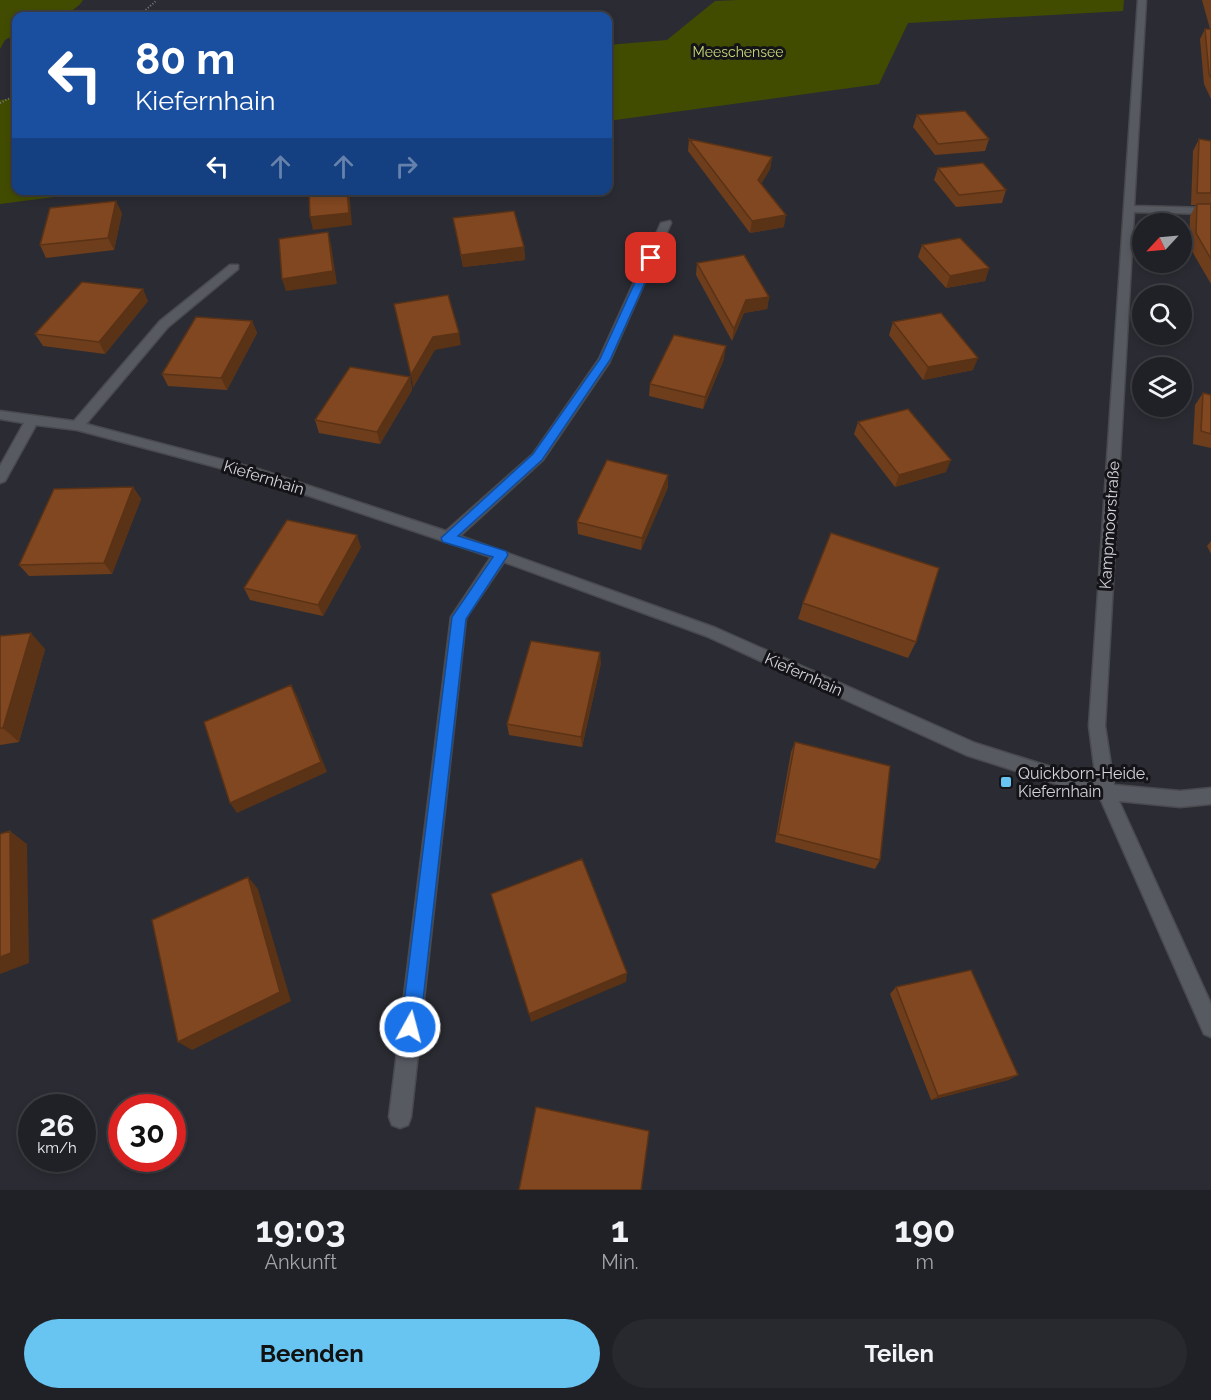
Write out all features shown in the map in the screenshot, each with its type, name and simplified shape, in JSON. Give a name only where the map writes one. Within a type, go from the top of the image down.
[{"type":"street","name":"Kampmoorstraße","points":[[1142,0],[1097,726],[1106,792],[1211,1027]]},
{"type":"street","points":[[1129,209],[1211,211]]},
{"type":"street","points":[[448,538],[538,457],[605,360],[666,223]]},
{"type":"street","points":[[77,426],[164,324],[234,267]]},
{"type":"street","name":"Kiefernhain","points":[[0,415],[77,426],[253,472],[501,555],[711,633],[972,750],[1106,792],[1180,799],[1211,796]]},
{"type":"street","points":[[0,478],[32,420]]},
{"type":"street","points":[[400,1117],[459,617],[501,555]]},
{"type":"path","points":[[144,12],[157,0]]},
{"type":"green space","points":[[0,0],[83,0],[77,7],[67,12],[12,12],[12,36],[5,40],[0,49]]},
{"type":"green space","name":"Meeschensee","points":[[1124,0],[1123,11],[908,23],[879,84],[612,120],[612,45],[667,40],[715,1]]},
{"type":"green space","points":[[12,98],[12,195],[70,195],[0,204],[0,100]]},
{"type":"building","points":[[1205,29],[1211,29],[1211,78],[1209,74]]},
{"type":"building","points":[[965,111],[989,139],[938,144],[917,115]]},
{"type":"building","points":[[689,139],[772,157],[758,180],[786,215],[752,221]]},
{"type":"building","points":[[1199,139],[1211,141],[1211,193],[1197,193]]},
{"type":"building","points":[[983,163],[1006,190],[959,195],[938,168]]},
{"type":"building","points":[[309,195],[347,195],[349,213],[310,217]]},
{"type":"building","points":[[116,201],[108,238],[40,245],[50,208]]},
{"type":"building","points":[[1197,204],[1211,204],[1211,259],[1196,233]]},
{"type":"building","points":[[514,211],[524,247],[461,255],[453,218]]},
{"type":"building","points":[[328,232],[333,271],[282,279],[279,239]]},
{"type":"building","points":[[960,238],[989,268],[950,276],[922,245]]},
{"type":"building","points":[[744,255],[769,297],[746,300],[734,329],[697,263]]},
{"type":"building","points":[[82,282],[143,289],[99,342],[35,334]]},
{"type":"building","points":[[448,295],[459,333],[433,337],[411,375],[394,304]]},
{"type":"building","points":[[941,313],[978,358],[928,367],[893,322]]},
{"type":"building","points":[[196,317],[252,321],[221,378],[162,374]]},
{"type":"building","points":[[674,335],[726,346],[705,397],[650,384]]},
{"type":"building","points":[[350,367],[410,377],[377,432],[315,420]]},
{"type":"building","points":[[1203,393],[1211,395],[1211,434],[1201,431]]},
{"type":"building","points":[[908,409],[951,460],[899,475],[858,422]]},
{"type":"building","points":[[607,460],[668,475],[642,538],[577,522]]},
{"type":"building","points":[[133,487],[104,563],[19,565],[54,489]]},
{"type":"building","points":[[287,520],[357,535],[318,605],[244,588]]},
{"type":"building","points":[[831,533],[939,568],[916,642],[803,603]]},
{"type":"building","points":[[31,633],[3,728],[0,728],[0,636]]},
{"type":"building","points":[[531,641],[600,652],[581,737],[507,724]]},
{"type":"building","points":[[291,685],[321,762],[230,803],[204,722]]},
{"type":"building","points":[[795,742],[890,766],[880,860],[778,834]]},
{"type":"building","points":[[10,831],[11,953],[0,957],[0,834]]},
{"type":"building","points":[[582,859],[627,973],[529,1014],[491,894]]},
{"type":"building","points":[[248,877],[280,992],[178,1042],[152,920]]},
{"type":"building","points":[[971,970],[1018,1075],[938,1096],[896,987]]},
{"type":"building","points":[[536,1107],[649,1131],[641,1190],[519,1190]]},
{"type":"place","name":"Quickborn-Heide, Kiefernhain","points":[[1006,782]]},
{"type":"route","points":[[410,1027],[459,617],[501,555],[448,538],[538,457],[605,360],[651,258]]}]
